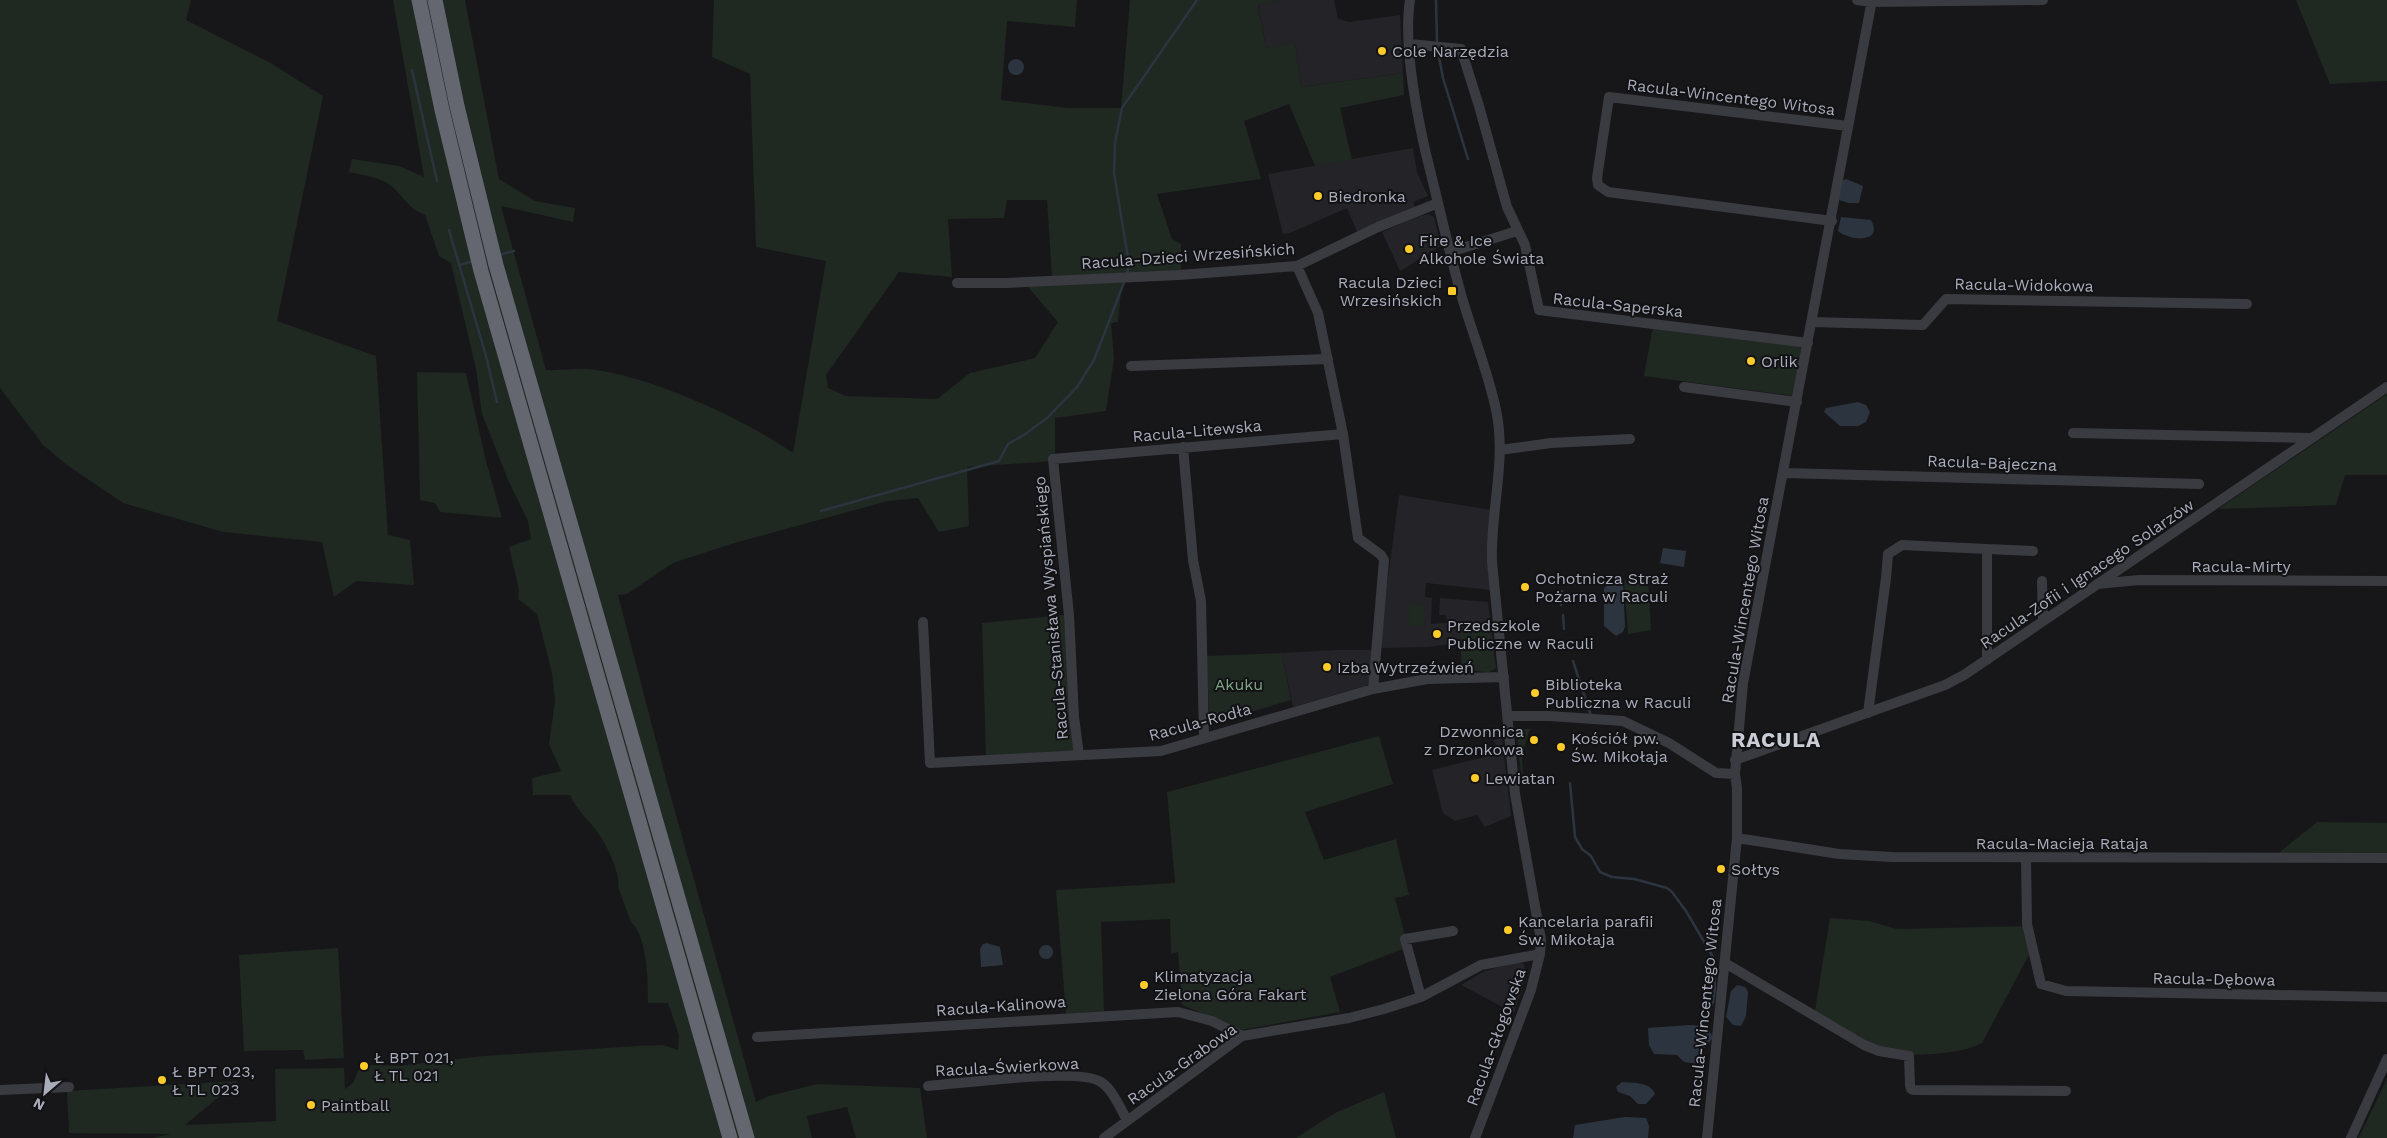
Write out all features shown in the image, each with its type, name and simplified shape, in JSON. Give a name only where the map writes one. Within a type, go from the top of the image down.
[{"type":"highway","points":[[419,0],[461,192],[503,351],[730,1138]]},
{"type":"highway","points":[[435,0],[478,196],[747,1138]]},
{"type":"street","name":"Racula-Głogowska","points":[[1410,0],[1410,44],[1415,104],[1450,252],[1496,412],[1500,450],[1492,549],[1520,831],[1540,925],[1540,954],[1528,997],[1475,1138]]},
{"type":"street","points":[[1857,0],[2043,0]]},
{"type":"street","name":"Racula-Wincentego Witosa","points":[[1707,1138],[1737,838],[1738,788],[1735,760],[1743,683],[1832,220],[1871,1]]},
{"type":"street","name":"Racula-Saperska","points":[[1410,44],[1461,49],[1507,208],[1524,245],[1538,308],[1542,312],[1808,343]]},
{"type":"street","name":"Racula-Wincentego Witosa","points":[[1832,220],[1608,192],[1602,189],[1597,178],[1609,97],[1848,126]]},
{"type":"street","name":"Racula-Dzieci Wrzesińskich","points":[[957,283],[1006,283],[1178,275],[1297,266],[1378,228],[1438,203]]},
{"type":"street","points":[[1450,252],[1517,231]]},
{"type":"street","points":[[1297,266],[1318,313],[1343,434],[1358,538],[1380,553],[1384,560],[1373,689]]},
{"type":"street","name":"Racula-Widokowa","points":[[1812,322],[1923,325],[1946,299],[2247,304]]},
{"type":"street","points":[[1131,366],[1328,359]]},
{"type":"street","name":"Racula-Zofii i Ignacego Solarzów","points":[[1735,760],[1945,685],[1987,660],[2387,387]]},
{"type":"street","points":[[1684,388],[1796,402]]},
{"type":"street","points":[[2073,433],[2311,438]]},
{"type":"street","name":"Racula-Litewska","points":[[1054,459],[1343,434]]},
{"type":"street","points":[[1500,450],[1551,443],[1630,439]]},
{"type":"street","points":[[1183,448],[1194,560],[1201,601],[1204,737]]},
{"type":"street","name":"Racula-Stanisława Wyspiańskiego","points":[[1054,459],[1069,615],[1074,717],[1079,755]]},
{"type":"street","name":"Racula-Bajeczna","points":[[1784,473],[2199,484]]},
{"type":"street","points":[[1868,713],[1888,554],[1902,545],[2033,551]]},
{"type":"street","points":[[1987,660],[1988,548]]},
{"type":"street","name":"Racula-Mirty","points":[[2096,584],[2139,580],[2387,581]]},
{"type":"street","points":[[2042,581],[2043,620]]},
{"type":"street","name":"Racula-Rodła","points":[[923,622],[930,764],[1161,751],[1373,689],[1427,679],[1504,677]]},
{"type":"street","points":[[1508,716],[1623,720],[1669,743],[1716,773],[1735,774]]},
{"type":"street","name":"Racula-Macieja Rataja","points":[[1737,838],[1839,854],[1892,857],[2026,859],[2387,858]]},
{"type":"street","name":"Racula-Dębowa","points":[[2026,859],[2027,924],[2041,984],[2066,991],[2387,997]]},
{"type":"street","points":[[1421,997],[1405,939],[1453,931]]},
{"type":"street","name":"Racula-Grabowa","points":[[1104,1138],[1242,1036],[1349,1018],[1421,997],[1482,965],[1540,954]]},
{"type":"street","points":[[1725,963],[1864,1045],[1878,1051],[1909,1056],[1911,1089],[2066,1091]]},
{"type":"street","name":"Racula-Kalinowa","points":[[757,1037],[1178,1012],[1212,1021],[1242,1036]]},
{"type":"street","points":[[2351,1138],[2387,1059]]},
{"type":"street","name":"Racula-Świerkowa","points":[[928,1086],[1048,1077],[1075,1076],[1090,1078],[1100,1082],[1107,1088],[1127,1120]]},
{"type":"street","points":[[0,1090],[69,1087]]},
{"type":"shaded area","points":[[1279,0],[1334,0],[1338,19],[1349,22],[1400,15],[1403,73],[1301,87],[1295,44],[1266,48],[1258,4]]},
{"type":"shaded area","points":[[1013,59],[1019,59],[1024,64],[1022,73],[1013,75],[1008,70],[1008,64]]},
{"type":"shaded area","points":[[1413,148],[1417,172],[1428,196],[1413,202],[1416,210],[1358,234],[1347,208],[1290,233],[1283,234],[1268,174]]},
{"type":"shaded area","points":[[1846,179],[1863,186],[1859,203],[1839,200],[1842,181]]},
{"type":"shaded area","points":[[1428,214],[1434,217],[1441,246],[1400,271],[1382,232],[1411,219]]},
{"type":"shaded area","points":[[1841,217],[1871,220],[1874,228],[1873,233],[1869,237],[1864,238],[1850,237],[1843,234],[1838,231]]},
{"type":"shaded area","points":[[1858,402],[1866,405],[1870,412],[1866,422],[1858,426],[1840,426],[1824,412],[1826,408]]},
{"type":"shaded area","points":[[1399,495],[1492,510],[1491,590],[1426,583],[1425,597],[1432,598],[1431,624],[1447,623],[1446,615],[1439,615],[1440,598],[1488,602],[1496,668],[1494,670],[1489,672],[1462,670],[1460,643],[1428,647],[1381,648]]},
{"type":"shaded area","points":[[1663,548],[1686,551],[1684,567],[1660,563]]},
{"type":"shaded area","points":[[1623,581],[1625,627],[1623,632],[1616,636],[1604,626],[1604,588],[1610,582]]},
{"type":"shaded area","points":[[1373,650],[1368,685],[1293,707],[1282,653]]},
{"type":"shaded area","points":[[1502,738],[1511,816],[1485,827],[1477,815],[1455,821],[1443,813],[1432,770],[1497,754],[1494,740]]},
{"type":"shaded area","points":[[987,943],[1000,947],[1003,965],[981,967],[980,949],[983,944]]},
{"type":"shaded area","points":[[1043,945],[1049,945],[1053,952],[1049,959],[1043,959],[1039,955],[1039,949]]},
{"type":"shaded area","points":[[1516,962],[1524,964],[1526,976],[1514,1013],[1461,985],[1485,971]]},
{"type":"shaded area","points":[[1737,985],[1745,987],[1748,992],[1746,1016],[1741,1026],[1733,1025],[1726,1017],[1731,991]]},
{"type":"shaded area","points":[[1690,1025],[1705,1026],[1712,1035],[1712,1039],[1704,1048],[1703,1057],[1698,1064],[1684,1062],[1677,1055],[1654,1054],[1649,1045],[1648,1028]]},
{"type":"shaded area","points":[[1622,1082],[1646,1085],[1655,1094],[1646,1104],[1638,1104],[1630,1096],[1618,1092],[1616,1087]]},
{"type":"shaded area","points":[[1625,1117],[1646,1118],[1649,1126],[1648,1138],[1573,1138],[1575,1125]]},
{"type":"green space","points":[[0,0],[191,0],[186,20],[269,62],[323,96],[277,321],[376,356],[388,535],[410,540],[414,585],[356,581],[334,597],[322,542],[223,532],[123,503],[67,465],[43,445],[0,388]]},
{"type":"green space","points":[[393,0],[465,0],[499,179],[535,201],[575,208],[573,222],[501,206],[546,370],[590,369],[619,374],[645,382],[725,414],[793,453],[826,261],[756,247],[750,74],[712,57],[714,0],[1077,0],[1075,27],[1007,21],[1001,100],[1068,108],[1121,108],[1130,0],[1279,0],[1258,5],[1266,48],[1295,43],[1301,87],[1403,73],[1404,95],[1340,108],[1352,160],[1315,166],[1289,104],[1244,121],[1261,179],[1157,194],[1172,239],[1181,244],[1181,270],[1127,276],[1121,291],[1118,322],[1111,323],[1114,359],[1106,411],[1055,418],[1055,461],[967,467],[969,526],[939,532],[918,498],[888,501],[731,544],[673,563],[627,594],[618,595],[666,779],[756,1102],[769,1096],[817,1084],[920,1088],[927,1138],[856,1138],[847,1107],[807,1116],[812,1138],[152,1138],[171,1134],[69,1133],[67,1091],[238,1081],[185,1125],[276,1121],[275,1069],[344,1068],[345,1089],[353,1083],[359,1069],[371,1065],[399,1066],[483,1056],[637,1046],[663,1045],[678,1050],[679,1035],[668,1003],[648,1003],[644,949],[637,929],[631,922],[618,887],[615,867],[605,844],[576,806],[570,795],[533,795],[532,778],[561,771],[549,744],[555,701],[552,673],[537,614],[518,599],[519,590],[509,547],[531,539],[528,521],[508,480],[482,414],[476,369],[451,263],[439,256],[425,215],[409,205],[386,182],[349,172],[352,159],[399,166],[424,177]],"holes":[[[1007,200],[1047,200],[1052,277],[1022,280],[1058,322],[1035,358],[970,373],[937,399],[846,396],[828,388],[826,375],[899,272],[952,277],[948,219],[1004,218]]]},
{"type":"green space","points":[[2296,0],[2387,0],[2387,81],[2330,84]]},
{"type":"green space","points":[[1653,326],[1789,343],[1801,348],[1794,396],[1644,376]]},
{"type":"green space","points":[[417,372],[466,373],[486,461],[502,518],[440,512],[435,503],[420,500]]},
{"type":"green space","points":[[2387,394],[2387,475],[2345,475],[2336,505],[2218,509]]},
{"type":"green space","points":[[1648,578],[1651,630],[1628,634],[1624,581]]},
{"type":"green space","points":[[1409,604],[1425,605],[1424,626],[1408,625]]},
{"type":"green space","points":[[1064,615],[1075,752],[986,757],[982,623]]},
{"type":"green space","points":[[1489,631],[1496,668],[1489,672],[1462,670],[1460,634]]},
{"type":"green space","name":"Akuku","points":[[1282,653],[1291,700],[1210,724],[1206,656]]},
{"type":"green space","points":[[1519,729],[1532,729],[1529,731],[1522,757],[1523,775],[1521,775],[1517,733]]},
{"type":"green space","points":[[1379,736],[1393,784],[1305,812],[1324,860],[1396,839],[1409,895],[1395,898],[1408,947],[1330,977],[1340,1012],[1242,1030],[1182,1005],[1178,952],[1171,954],[1170,919],[1101,922],[1104,1011],[1066,1014],[1056,890],[1175,883],[1167,792]]},
{"type":"green space","points":[[2317,822],[2387,823],[2387,856],[2275,856]]},
{"type":"green space","points":[[1830,918],[1869,921],[1897,929],[2032,926],[2030,953],[1982,1043],[1959,1051],[1944,1053],[1911,1055],[1882,1053],[1865,1048],[1814,1016]]},
{"type":"green space","points":[[338,948],[344,1058],[305,1060],[303,1050],[244,1051],[239,955]]},
{"type":"green space","points":[[2387,1079],[2387,1138],[2358,1138],[2359,1137]]},
{"type":"green space","points":[[1384,1092],[1396,1138],[1296,1138],[1335,1113]]},
{"type":"waterway","points":[[1127,274],[1129,264],[1114,173],[1115,143],[1122,108],[1197,0]]},
{"type":"waterway","points":[[1436,0],[1437,41]]},
{"type":"waterway","points":[[1439,57],[1443,78],[1468,159]]},
{"type":"waterway","points":[[412,70],[437,181]]},
{"type":"waterway","points":[[449,230],[486,356],[497,402]]},
{"type":"waterway","points":[[498,255],[514,251]]},
{"type":"waterway","points":[[460,265],[474,261]]},
{"type":"waterway","points":[[821,511],[999,461],[1008,444],[1047,418],[1077,387],[1094,360],[1125,280]]},
{"type":"waterway","points":[[1561,605],[1562,591]]},
{"type":"waterway","points":[[1563,615],[1564,629]]},
{"type":"waterway","points":[[1573,661],[1591,716]]},
{"type":"waterway","points":[[1570,783],[1575,837],[1582,849],[1591,856],[1600,872],[1612,877],[1634,879],[1667,888],[1686,911],[1713,957],[1715,988],[1713,1002],[1702,1026]]},
{"type":"place","name":"Cole Narzędzia","points":[[1382,51]]},
{"type":"place","name":"Biedronka","points":[[1318,196]]},
{"type":"place","name":"Fire & Ice Alkohole Świata","points":[[1409,249]]},
{"type":"place","name":"Racula Dzieci Wrzesińskich","points":[[1452,291]]},
{"type":"place","name":"Orlik","points":[[1751,361]]},
{"type":"place","name":"Ochotnicza Straż Pożarna w Raculi","points":[[1525,587]]},
{"type":"place","name":"Przedszkole Publiczne w Raculi","points":[[1437,634]]},
{"type":"place","name":"Izba Wytrzeźwień","points":[[1327,667]]},
{"type":"place","name":"Biblioteka Publiczna w Raculi","points":[[1535,693]]},
{"type":"place","name":"Dzwonnica z Drzonkowa","points":[[1534,740]]},
{"type":"place","name":"Kościół pw. Św. Mikołaja","points":[[1561,747]]},
{"type":"place","name":"Lewiatan","points":[[1475,778]]},
{"type":"place","name":"Sołtys","points":[[1721,869]]},
{"type":"place","name":"Kancelaria parafii Św. Mikołaja","points":[[1508,930]]},
{"type":"place","name":"Klimatyzacja Zielona Góra Fakart","points":[[1144,985]]},
{"type":"place","name":"Ł BPT 021, Ł TL 021","points":[[364,1066]]},
{"type":"place","name":"Ł BPT 023, Ł TL 023","points":[[162,1080]]},
{"type":"place","name":"Paintball","points":[[311,1105]]},
{"type":"district","name":"RACULA","points":[[1776,739]]}]
